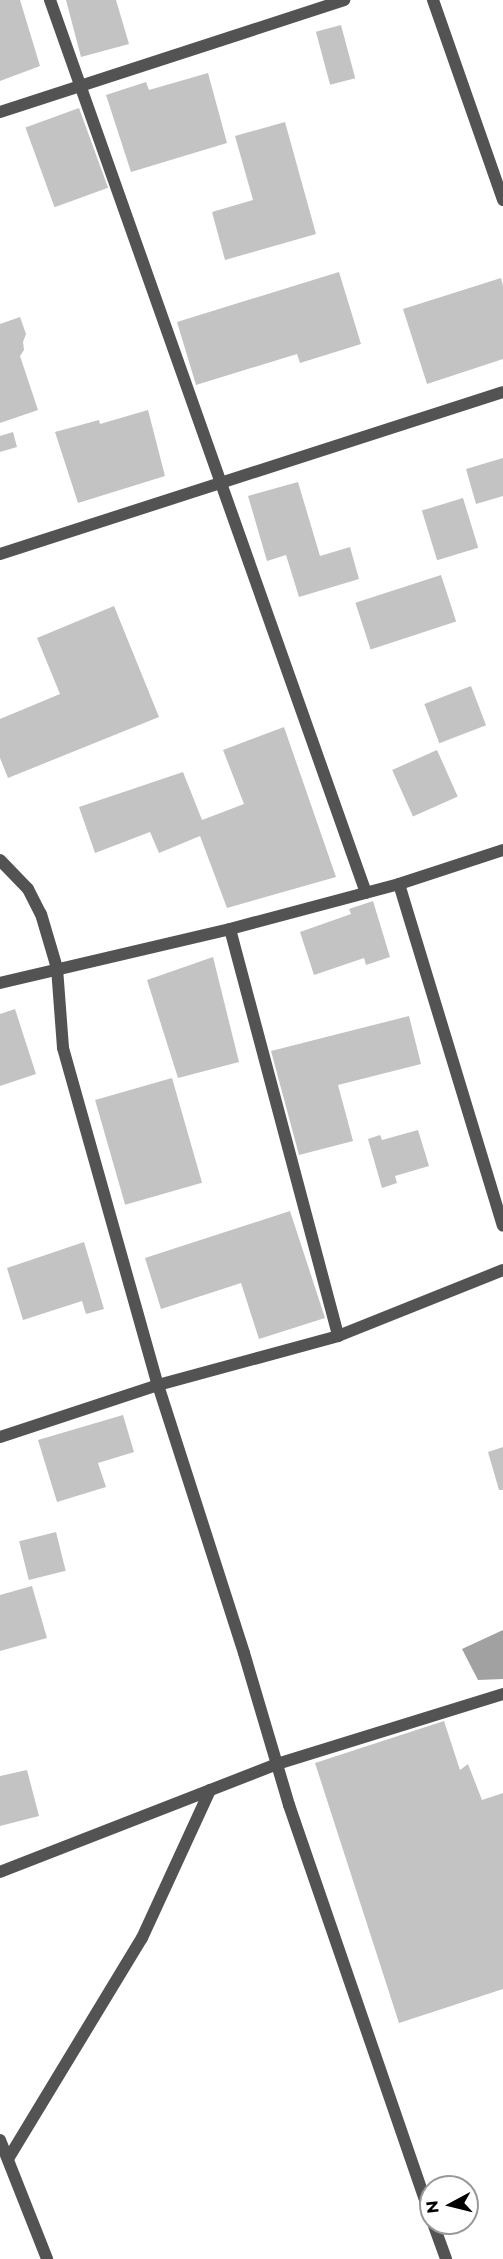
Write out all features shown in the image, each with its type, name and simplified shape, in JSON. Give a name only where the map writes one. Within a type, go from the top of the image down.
[{"type":"street","points":[[50,0],[366,893]]},
{"type":"street","points":[[0,112],[344,0]]},
{"type":"street","points":[[433,0],[503,200]]},
{"type":"street","points":[[0,555],[503,392]]},
{"type":"street","points":[[0,983],[230,929],[399,884],[503,850]]},
{"type":"street","points":[[0,860],[28,889],[41,914],[57,968],[63,1048],[158,1385],[277,1764],[419,2182]]},
{"type":"street","points":[[399,884],[503,1226]]},
{"type":"street","points":[[230,929],[338,1336]]},
{"type":"street","points":[[0,1437],[158,1385],[338,1336],[503,1270]]},
{"type":"street","points":[[0,1872],[277,1764],[503,1694]]},
{"type":"street","points":[[8,2160],[142,1938],[210,1790]]},
{"type":"street","points":[[0,2140],[47,2259]]},
{"type":"street","points":[[437,2235],[446,2259]]},
{"type":"shaded area","points":[[503,1630],[503,1679],[478,1680],[462,1649]]},
{"type":"building","points":[[0,0],[20,0],[40,66],[0,81]]},
{"type":"building","points":[[66,0],[116,0],[129,44],[81,57]]},
{"type":"building","points":[[341,25],[355,78],[330,85],[316,32]]},
{"type":"building","points":[[208,73],[227,143],[131,172],[106,95],[146,82],[149,90]]},
{"type":"building","points":[[79,108],[108,188],[55,207],[25,127]]},
{"type":"building","points":[[285,122],[316,234],[225,260],[212,212],[253,200],[235,136]]},
{"type":"building","points":[[339,272],[361,344],[300,363],[297,354],[196,385],[177,322]]},
{"type":"building","points":[[501,278],[503,286],[503,359],[427,384],[403,309]]},
{"type":"building","points":[[20,317],[26,334],[23,342],[24,350],[20,356],[38,410],[0,423],[0,324]]},
{"type":"building","points":[[148,410],[165,476],[78,503],[55,432],[99,420],[100,424]]},
{"type":"building","points":[[13,432],[17,447],[0,452],[0,436]]},
{"type":"building","points":[[503,458],[503,496],[476,504],[466,469]]},
{"type":"building","points":[[298,482],[320,556],[350,547],[359,579],[299,597],[286,555],[267,561],[248,496]]},
{"type":"building","points":[[463,498],[478,548],[437,560],[422,511]]},
{"type":"building","points":[[441,575],[456,622],[371,649],[355,603]]},
{"type":"building","points":[[114,606],[159,717],[8,778],[0,758],[0,719],[60,694],[37,638]]},
{"type":"building","points":[[471,686],[486,725],[439,743],[424,704]]},
{"type":"building","points":[[284,727],[336,877],[227,908],[200,836],[159,853],[150,832],[95,853],[79,807],[183,772],[202,820],[244,804],[223,750]]},
{"type":"building","points":[[437,750],[458,797],[413,817],[392,770]]},
{"type":"building","points":[[373,901],[390,957],[366,965],[364,958],[314,975],[300,932],[351,914],[349,909]]},
{"type":"building","points":[[213,957],[239,1062],[178,1078],[147,980]]},
{"type":"building","points":[[15,1009],[36,1074],[0,1086],[0,1014]]},
{"type":"building","points":[[409,1016],[421,1064],[338,1085],[353,1141],[299,1155],[271,1051]]},
{"type":"building","points":[[172,1078],[202,1183],[125,1205],[95,1100]]},
{"type":"building","points":[[418,1130],[429,1166],[395,1176],[397,1183],[382,1188],[368,1139],[380,1135],[382,1140]]},
{"type":"building","points":[[290,1211],[325,1318],[259,1339],[241,1283],[161,1309],[145,1258]]},
{"type":"building","points":[[84,1242],[104,1309],[86,1314],[82,1301],[23,1320],[7,1268]]},
{"type":"building","points":[[123,1415],[134,1452],[98,1463],[106,1487],[57,1502],[38,1440]]},
{"type":"building","points":[[503,1447],[503,1490],[499,1490],[488,1452]]},
{"type":"building","points":[[56,1532],[66,1571],[29,1580],[19,1541]]},
{"type":"building","points":[[32,1586],[47,1638],[0,1651],[0,1595]]},
{"type":"building","points":[[444,1721],[460,1770],[468,1764],[482,1800],[503,1793],[503,1989],[399,2023],[315,1763]]},
{"type":"building","points":[[27,1770],[39,1816],[0,1826],[0,1776]]}]
